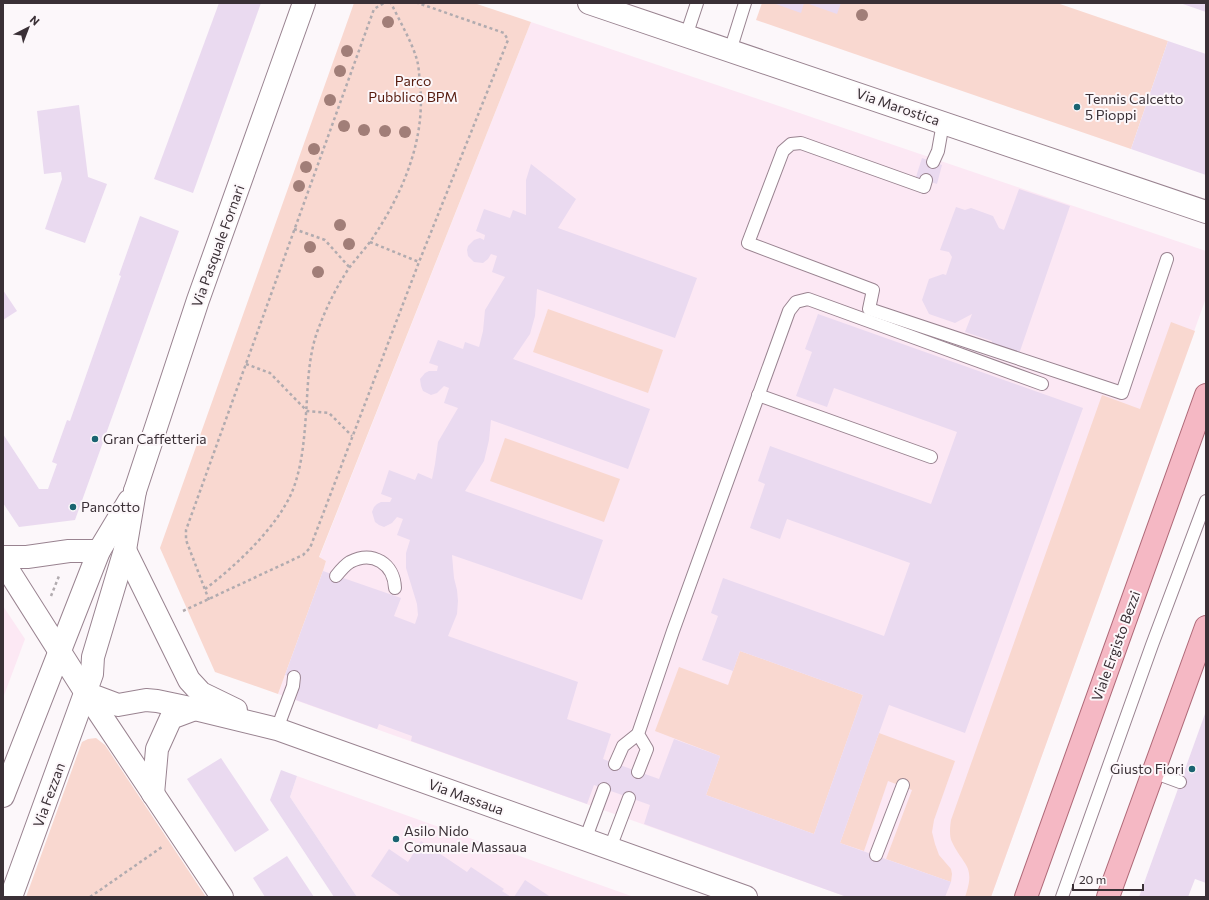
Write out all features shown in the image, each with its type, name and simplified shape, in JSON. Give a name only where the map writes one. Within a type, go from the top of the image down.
[{"type":"main road","name":"Viale Ergisto Bezzi","points":[[1026,897],[1206,396]]},
{"type":"main road","points":[[1108,897],[1153,772],[1200,663],[1206,627]]},
{"type":"street","name":"Via Pasquale Fornari","points":[[125,550],[135,491],[198,300],[304,3]]},
{"type":"street","name":"Via Marostica","points":[[589,3],[1206,212]]},
{"type":"street","name":"Via Pasquale Fornari","points":[[60,651],[99,551],[135,491]]},
{"type":"street","name":"Via Fezzan","points":[[11,897],[86,693],[92,674],[93,657],[125,550]]},
{"type":"street","points":[[125,550],[189,680],[202,693],[277,729]]},
{"type":"street","points":[[3,557],[27,557],[69,551],[99,551]]},
{"type":"street","points":[[3,562],[86,693],[222,897]]},
{"type":"street","points":[[3,796],[60,651]]},
{"type":"street","points":[[86,693],[118,705],[146,700],[196,709],[277,729]]},
{"type":"street","points":[[153,794],[157,749],[171,718],[196,709]]},
{"type":"street","name":"Via Massaua","points":[[277,729],[746,897]]},
{"type":"lane","points":[[686,36],[697,3]]},
{"type":"lane","points":[[730,51],[745,3]]},
{"type":"lane","points":[[933,162],[938,151],[943,123]]},
{"type":"lane","points":[[926,180],[924,187],[801,144],[791,144],[783,151],[748,243],[873,290],[869,309],[1122,393],[1167,259]]},
{"type":"lane","points":[[615,764],[623,746],[638,734],[758,395],[789,311],[796,302],[808,299],[1042,384]]},
{"type":"lane","points":[[758,395],[931,458]]},
{"type":"lane","points":[[1062,897],[1152,645],[1206,501]]},
{"type":"lane","points":[[336,576],[350,562],[367,557],[380,561],[389,568],[395,579],[395,588]]},
{"type":"lane","points":[[277,729],[293,686],[294,677]]},
{"type":"lane","points":[[638,734],[647,749],[638,772]]},
{"type":"lane","points":[[1153,772],[1180,782]]},
{"type":"lane","points":[[876,855],[903,785]]},
{"type":"lane","points":[[585,840],[604,790]]},
{"type":"lane","points":[[610,848],[629,798]]},
{"type":"path","points":[[209,600],[186,540],[186,530],[374,9],[384,3]]},
{"type":"path","points":[[205,589],[242,557],[267,532],[292,493],[299,470],[304,444],[312,352],[318,328],[328,306],[350,268],[370,242],[391,209],[405,180],[414,154],[422,101],[418,61],[391,3]]},
{"type":"path","points":[[183,611],[303,555],[310,548],[418,262],[508,40],[504,33],[418,3]]},
{"type":"path","points":[[294,229],[325,240],[350,268]]},
{"type":"path","points":[[370,242],[418,262]]},
{"type":"path","points":[[246,364],[270,373],[307,411],[329,413],[352,436]]},
{"type":"path","points":[[49,600],[61,571]]},
{"type":"path","points":[[90,897],[167,844]]},
{"type":"shaded area","points":[[531,22],[1206,251],[1206,298],[991,897],[847,897],[278,694],[323,571],[326,561],[319,558]]},
{"type":"shaded area","points":[[3,606],[25,639],[3,698]]},
{"type":"shaded area","name":"Asilo Nido Comunale Massaua","points":[[297,776],[634,897],[357,897],[290,797]]},
{"type":"green space","name":"Parco Pubblico BPM","points":[[354,3],[474,3],[531,22],[319,557],[326,561],[278,694],[215,672],[160,548]]},
{"type":"green space","name":"Tennis Calcetto 5 Pioppi","points":[[762,3],[1057,3],[1168,41],[1131,149],[756,20]]},
{"type":"green space","points":[[548,309],[663,350],[648,393],[533,352]]},
{"type":"green space","points":[[1171,322],[1195,331],[991,897],[965,897],[968,886],[969,872],[951,840],[951,820],[1102,395],[1140,409]]},
{"type":"green space","points":[[505,438],[620,479],[604,522],[490,481]]},
{"type":"green space","points":[[740,651],[863,695],[814,834],[706,795],[720,756],[655,731],[679,667],[728,685]]},
{"type":"green space","points":[[879,733],[955,761],[934,820],[932,832],[939,855],[951,869],[951,882],[886,859],[912,790],[888,781],[864,851],[840,843]]},
{"type":"green space","points":[[96,738],[105,745],[206,897],[26,897],[82,742],[88,739]]},
{"type":"building","points":[[219,3],[261,3],[193,193],[154,179]]},
{"type":"building","points":[[773,3],[804,3],[801,13]]},
{"type":"building","points":[[806,3],[841,3],[837,14]]},
{"type":"building","points":[[1180,3],[1206,3],[1206,12]]},
{"type":"building","points":[[1168,41],[1206,54],[1206,175],[1131,149]]},
{"type":"building","points":[[79,105],[88,177],[107,184],[85,243],[45,229],[62,179],[61,172],[44,174],[37,111]]},
{"type":"building","points":[[922,158],[942,165],[937,184],[916,177]]},
{"type":"building","points":[[531,164],[576,199],[558,228],[697,278],[675,338],[537,289],[535,316],[530,334],[513,359],[650,409],[628,469],[491,420],[489,440],[484,461],[465,491],[603,540],[582,600],[452,555],[458,601],[457,614],[448,636],[578,682],[567,719],[611,734],[603,759],[659,779],[674,739],[720,756],[706,795],[814,834],[863,695],[740,651],[733,671],[702,660],[718,616],[711,613],[723,578],[884,636],[910,563],[787,519],[780,539],[750,528],[765,484],[758,481],[770,446],[931,504],[957,432],[834,388],[827,407],[796,396],[812,352],[805,349],[818,314],[1083,408],[965,733],[889,705],[840,843],[951,882],[945,897],[847,897],[644,824],[650,805],[594,785],[587,804],[411,741],[412,736],[379,724],[377,729],[296,700],[301,679],[285,675],[323,571],[401,598],[394,616],[415,624],[418,615],[417,604],[406,568],[406,553],[410,540],[397,535],[403,519],[397,517],[392,523],[384,527],[375,522],[372,512],[377,504],[381,502],[390,502],[392,498],[381,494],[389,470],[415,480],[418,473],[432,479],[438,442],[458,408],[444,403],[449,388],[444,386],[437,393],[431,395],[423,391],[420,379],[429,371],[437,371],[438,366],[429,363],[438,340],[463,349],[465,342],[479,347],[483,331],[485,310],[505,277],[492,272],[497,256],[491,254],[483,263],[474,262],[468,256],[468,246],[474,240],[480,238],[484,240],[485,235],[476,231],[484,209],[510,218],[513,210],[526,215],[526,180]]},
{"type":"building","points":[[1019,189],[1070,206],[1019,354],[991,345],[992,341],[965,332],[972,314],[955,323],[929,314],[922,300],[929,279],[943,274],[946,275],[952,257],[949,252],[940,250],[956,207],[965,210],[971,208],[993,216],[999,228],[1004,230]]},
{"type":"building","points":[[140,216],[179,231],[75,520],[19,527],[3,503],[3,434],[39,489],[48,489],[57,464],[52,462],[67,420],[70,421],[121,276],[119,275]]},
{"type":"building","points":[[3,290],[17,311],[3,320]]},
{"type":"building","points":[[1206,711],[1206,883],[1195,879],[1188,897],[1139,897]]},
{"type":"building","points":[[221,758],[269,830],[235,852],[187,779]]},
{"type":"building","points":[[281,770],[297,776],[290,797],[357,897],[334,897],[270,800]]},
{"type":"building","points":[[421,841],[467,872],[471,867],[504,889],[502,891],[511,897],[402,897],[371,876],[389,849],[408,862]]},
{"type":"building","points":[[287,856],[314,897],[265,897],[253,878]]},
{"type":"building","points":[[525,880],[549,896],[514,897]]},
{"type":"place","name":"Tennis Calcetto 5 Pioppi","points":[[1077,107]]},
{"type":"place","name":"Gran Caffetteria","points":[[95,439]]},
{"type":"place","name":"Pancotto","points":[[73,507]]},
{"type":"place","name":"Giusto Fiori","points":[[1192,769]]},
{"type":"place","name":"Asilo Nido Comunale Massaua","points":[[396,839]]}]
